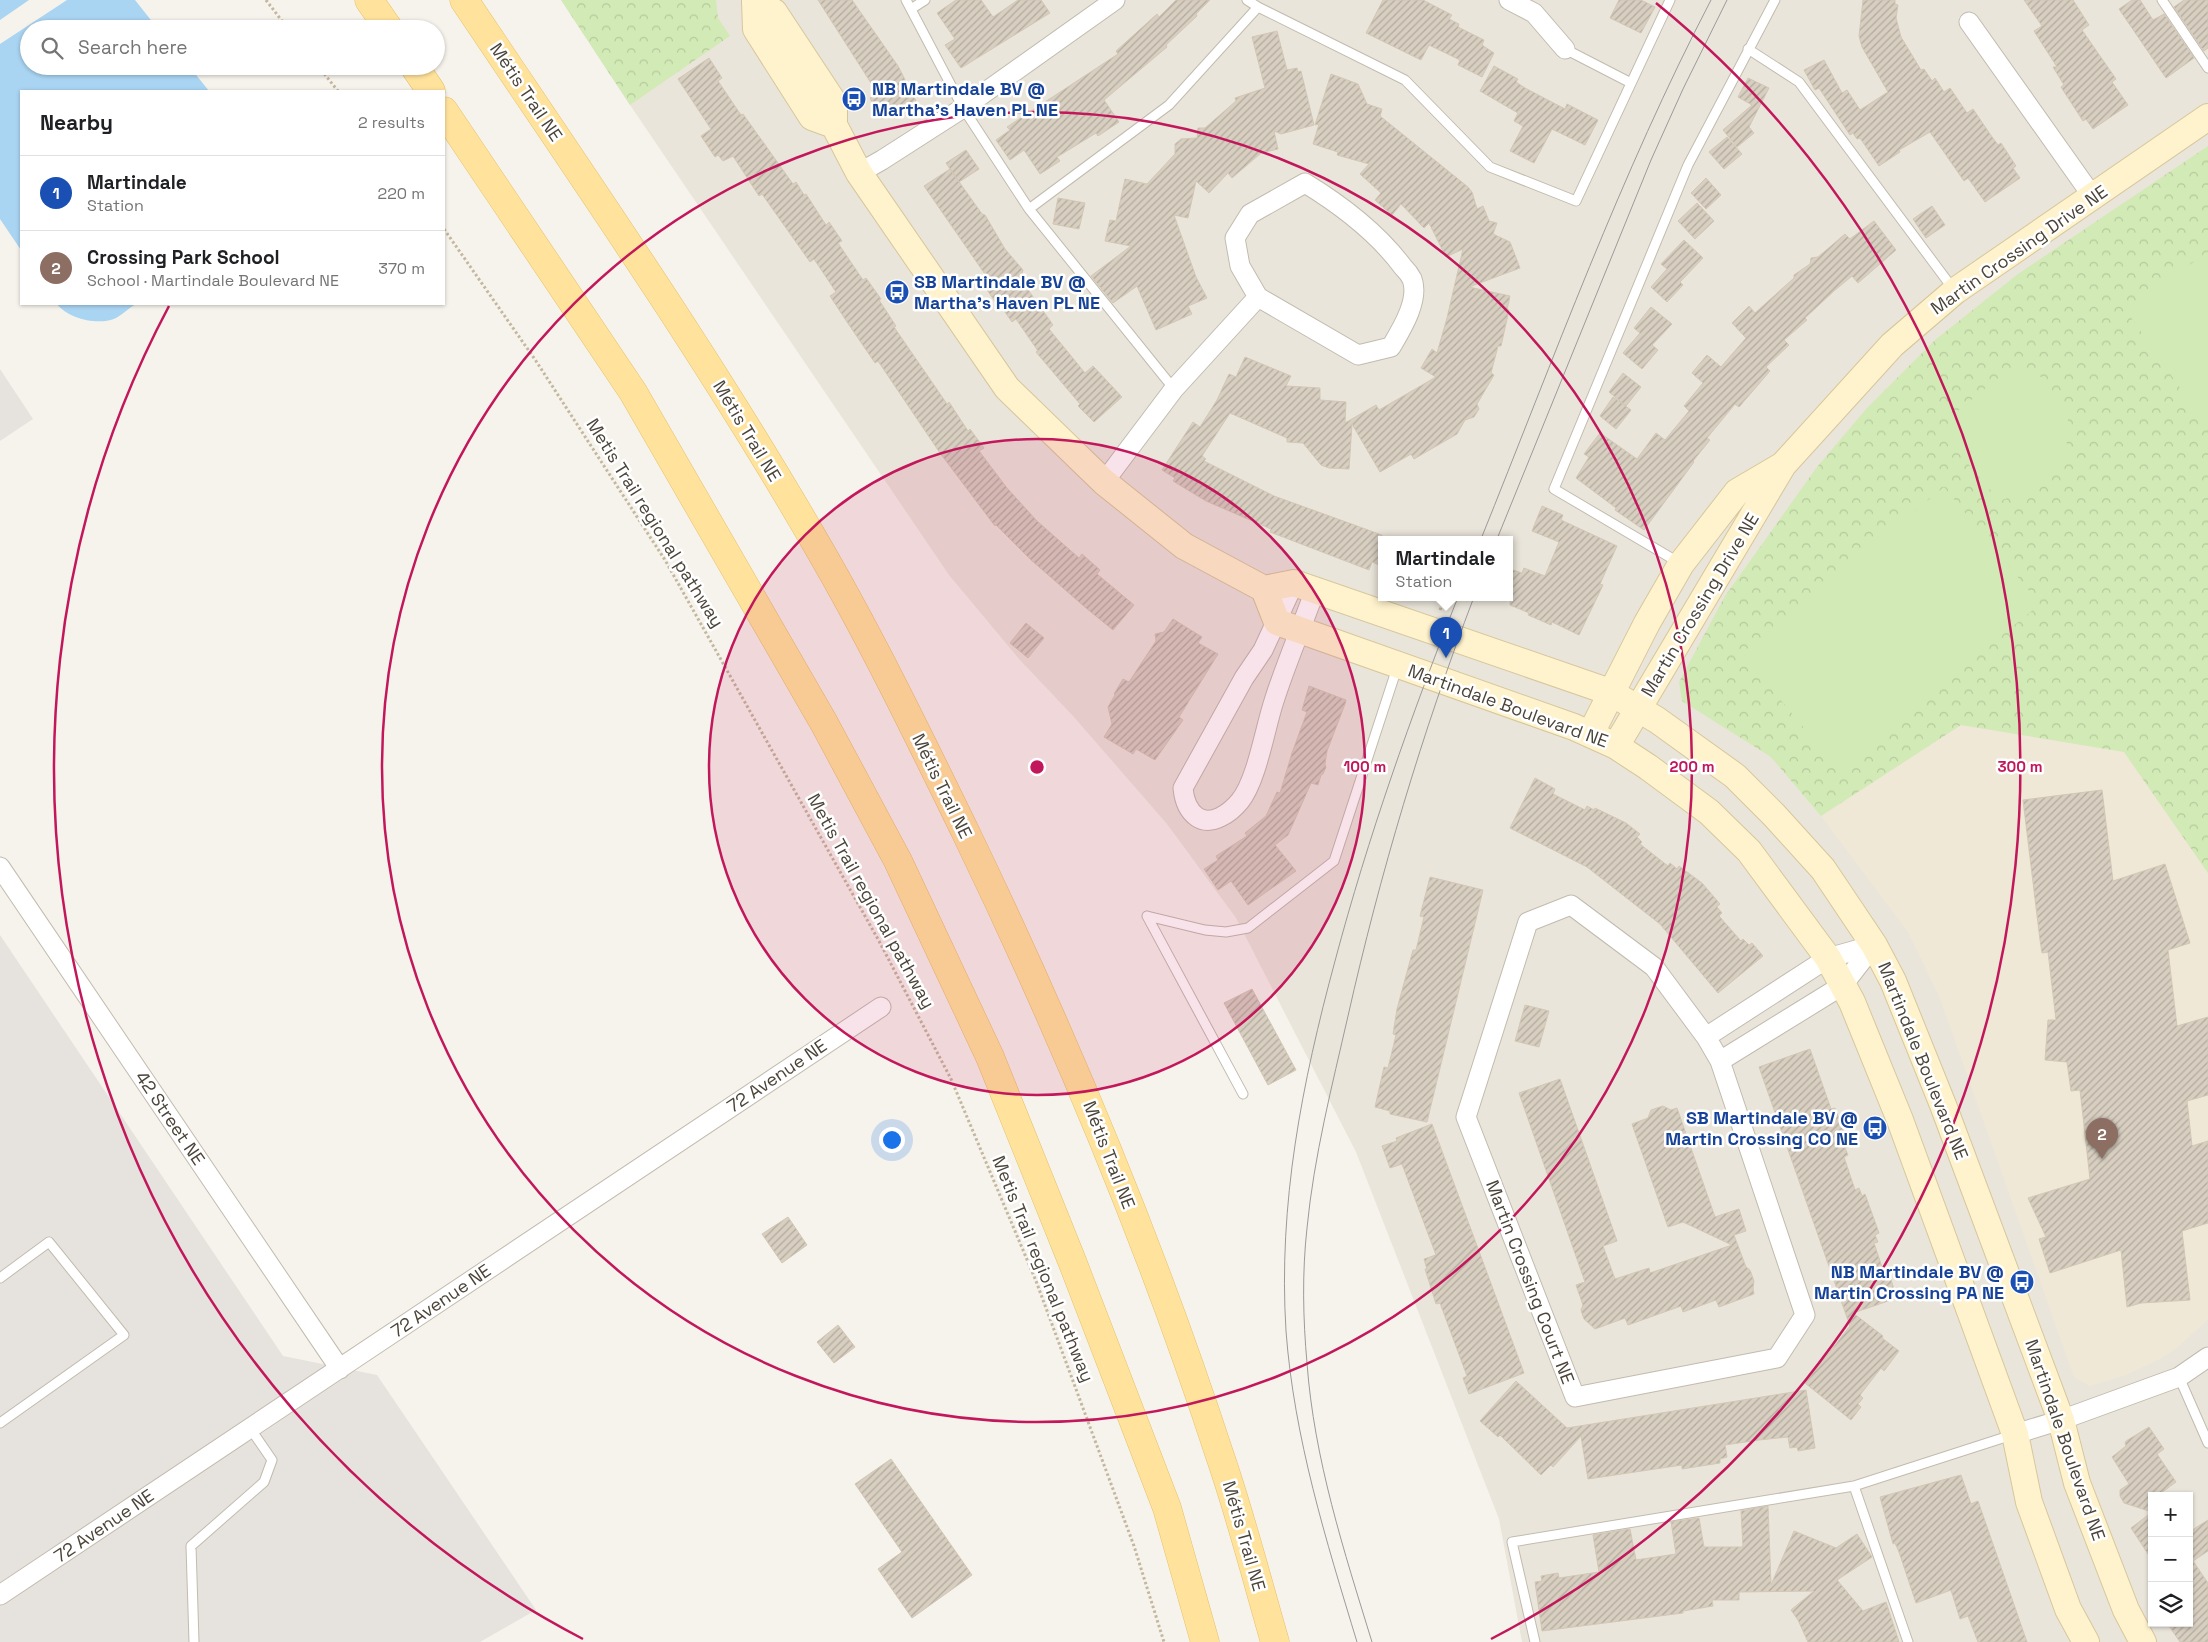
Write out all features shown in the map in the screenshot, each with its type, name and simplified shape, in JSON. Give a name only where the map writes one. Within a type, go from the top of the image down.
[{"type":"main road","points":[[369,0],[382,20]]},
{"type":"main road","name":"Métis Trail NE","points":[[464,0],[704,359],[821,552],[934,767],[1004,913],[1088,1102],[1155,1274],[1221,1457],[1275,1642]]},
{"type":"main road","points":[[420,75],[429,90]]},
{"type":"main road","points":[[445,112],[633,392],[824,723],[898,861],[990,1057],[1068,1251],[1167,1508],[1205,1642]]},
{"type":"street","points":[[859,172],[882,160],[963,108],[1115,0]]},
{"type":"street","points":[[1509,0],[1534,13],[1565,48]]},
{"type":"street","points":[[755,2],[756,29],[812,117],[834,125],[859,172],[1007,388],[1104,482],[1184,546],[1264,590],[1289,626]]},
{"type":"street","points":[[1969,22],[2093,197]]},
{"type":"street","name":"Martin Crossing Drive NE","points":[[1616,746],[1783,465],[1892,345],[1955,291],[2208,117]]},
{"type":"street","points":[[1305,183],[1337,203],[1389,248],[1412,280],[1413,304],[1404,325],[1391,347],[1358,355],[1258,297],[1240,266],[1235,238],[1250,214],[1305,183]]},
{"type":"street","points":[[1104,482],[1174,389],[1258,297]]},
{"type":"street","name":"Martin Crossing Drive NE","points":[[1591,733],[1610,692],[1681,564],[1737,492],[1783,465]]},
{"type":"street","points":[[1264,590],[1305,587]]},
{"type":"street","points":[[1305,587],[1289,626],[1263,650],[1244,678],[1182,788],[1187,805],[1201,820],[1215,820],[1229,811],[1240,801],[1250,784],[1275,700],[1289,626],[1305,587]]},
{"type":"street","name":"Martindale Boulevard NE","points":[[1305,587],[1610,692],[1638,708],[1735,776],[1774,815],[1823,869],[1874,945],[1893,981],[1943,1105],[2061,1420],[2077,1483],[2126,1610],[2143,1642]]},
{"type":"street","name":"Martindale Boulevard NE","points":[[1289,626],[1591,733],[1616,746],[1648,767],[1709,812],[1749,851],[1828,958],[1843,985],[1900,1120],[2015,1434],[2029,1502],[2068,1609],[2086,1642]]},
{"type":"street","name":"42 Street NE","points":[[0,867],[340,1369]]},
{"type":"street","name":"Martin Crossing Court NE","points":[[1571,905],[1654,967],[1706,1036],[1720,1061],[1805,1316],[1777,1358],[1574,1397],[1466,1117],[1528,922],[1571,905]]},
{"type":"street","points":[[1706,1036],[1828,958],[1874,945]]},
{"type":"street","points":[[1720,1061],[1843,985],[1874,945]]},
{"type":"street","name":"72 Avenue NE","points":[[0,1595],[881,1007]]},
{"type":"street","points":[[2015,1434],[2061,1420],[2179,1377],[2208,1357]]},
{"type":"lane","points":[[906,0],[963,108],[1029,209],[1174,389]]},
{"type":"lane","points":[[912,9],[925,0]]},
{"type":"lane","points":[[1247,0],[1405,80],[1490,167],[1576,202],[1670,0]]},
{"type":"lane","points":[[1681,564],[1554,489],[1688,165],[1775,0]]},
{"type":"lane","points":[[2162,0],[2208,68]]},
{"type":"lane","points":[[1029,209],[1170,105],[1258,7]]},
{"type":"lane","points":[[1565,48],[1631,84]]},
{"type":"lane","points":[[1748,49],[1799,82],[1955,291]]},
{"type":"lane","points":[[1243,1094],[1147,916],[1205,930],[1226,932],[1248,928],[1334,861],[1398,665]]},
{"type":"lane","points":[[0,1278],[49,1242],[124,1335],[0,1423]]},
{"type":"lane","points":[[2179,1377],[2208,1443]]},
{"type":"lane","points":[[194,1642],[192,1546],[264,1482],[272,1460],[250,1428]]},
{"type":"lane","points":[[1535,1642],[1512,1542],[1854,1486],[2015,1434]]},
{"type":"lane","points":[[1854,1486],[1908,1642]]},
{"type":"path","points":[[266,0],[281,20]]},
{"type":"path","points":[[325,75],[337,90]]},
{"type":"path","name":"Metis Trail regional pathway","points":[[445,230],[536,361],[666,560],[879,941],[951,1079],[1036,1281],[1134,1546],[1164,1642]]},
{"type":"path","points":[[1440,610],[1443,601]]},
{"type":"shaded area","points":[[561,0],[2208,0],[2208,1642],[1522,1642],[1499,1519],[1356,1152],[1236,918],[1167,824],[1073,716],[1019,659],[949,575],[630,105]]},
{"type":"shaded area","points":[[0,369],[33,419],[0,441]]},
{"type":"shaded area","points":[[1961,725],[2124,752],[2208,873],[2208,1319],[2177,1348],[2160,1359],[2126,1375],[2090,1386],[2074,1377],[1940,998],[1908,932],[1821,816]]},
{"type":"shaded area","points":[[0,935],[283,1356],[377,1375],[536,1610],[480,1642],[0,1642]]},
{"type":"green space","points":[[561,0],[716,0],[718,18],[730,36],[630,105]]},
{"type":"green space","points":[[2208,146],[2208,873],[2124,752],[1961,725],[1821,816],[1771,757],[1682,701],[1679,682],[1725,596],[1817,467],[1867,408],[1935,340],[2018,274]]},
{"type":"green space","points":[[2208,252],[2208,428],[2125,309]]},
{"type":"green space","points":[[2018,362],[2047,381],[2068,419],[2066,457],[2032,488],[2000,501],[1945,437],[1949,418]]},
{"type":"green space","points":[[1944,487],[2040,604],[1839,770],[1742,653]]},
{"type":"water","points":[[0,0],[29,0],[0,20]]},
{"type":"water","points":[[67,0],[135,0],[151,20],[37,20]]},
{"type":"water","points":[[20,31],[20,75],[196,75],[208,90],[20,90],[20,249],[0,219],[0,44]]},
{"type":"water","points":[[58,305],[135,305],[116,318],[102,321],[85,320],[62,309]]},
{"type":"building","points":[[818,0],[852,0],[898,66],[916,101],[881,119],[870,98],[878,94]]},
{"type":"building","points":[[956,0],[981,0],[993,17],[1018,0],[1041,0],[1050,13],[961,68],[945,45],[955,39],[937,13]]},
{"type":"building","points":[[1176,0],[1210,0],[1196,14],[1197,16],[1166,45],[1167,47],[1104,100],[1119,122],[1098,136],[1096,133],[1057,157],[1060,161],[1040,174],[1024,150],[1010,160],[996,140],[1010,130],[1007,127],[1118,54],[1116,51],[1157,14],[1159,17]]},
{"type":"building","points":[[1383,0],[1423,0],[1452,15],[1449,19],[1459,24],[1458,27],[1484,40],[1482,45],[1494,53],[1482,77],[1458,65],[1460,60],[1429,45],[1421,60],[1366,33]]},
{"type":"building","points":[[1619,0],[1641,0],[1655,7],[1641,33],[1610,18]]},
{"type":"building","points":[[1863,0],[1895,0],[1895,4],[1898,5],[1896,18],[1901,37],[1921,70],[1924,69],[1932,81],[1935,78],[1944,92],[1950,88],[1967,113],[1973,109],[1998,145],[2001,143],[2016,166],[2013,168],[2020,178],[1985,202],[1968,178],[1964,181],[1930,132],[1899,150],[1900,152],[1879,166],[1860,138],[1857,139],[1853,133],[1850,135],[1819,88],[1815,90],[1804,70],[1824,60],[1842,93],[1847,90],[1860,110],[1888,92],[1862,47],[1859,36]]},
{"type":"building","points":[[2024,0],[2073,0],[2089,25],[2082,30],[2116,79],[2112,82],[2128,105],[2093,129],[2086,119],[2083,121],[2061,87],[2064,85],[2053,67],[2057,67],[2034,31],[2042,26]]},
{"type":"building","points":[[2132,0],[2140,0],[2153,20],[2164,14],[2194,58],[2166,78],[2119,9]]},
{"type":"building","points":[[2184,0],[2208,0],[2208,48],[2204,51],[2174,7]]},
{"type":"building","points":[[1277,31],[1287,70],[1297,68],[1298,72],[1301,71],[1314,125],[1281,134],[1274,131],[1278,149],[1261,153],[1232,178],[1228,173],[1209,193],[1196,181],[1188,218],[1174,215],[1196,277],[1207,298],[1188,306],[1192,314],[1156,330],[1137,286],[1113,303],[1091,276],[1131,246],[1105,241],[1110,220],[1116,221],[1125,179],[1147,184],[1175,154],[1175,144],[1181,139],[1197,138],[1198,128],[1205,128],[1236,101],[1235,98],[1265,88],[1252,37]]},
{"type":"building","points":[[709,58],[722,78],[718,81],[741,115],[743,114],[793,184],[796,182],[804,195],[806,194],[826,225],[829,222],[842,241],[838,243],[863,280],[866,278],[881,299],[879,300],[896,326],[894,327],[947,404],[949,402],[968,431],[970,429],[984,448],[979,451],[1007,488],[1037,521],[1079,558],[1082,554],[1100,570],[1097,574],[1134,605],[1113,630],[1030,559],[995,526],[940,453],[878,361],[875,363],[847,322],[830,296],[836,292],[814,259],[810,262],[762,194],[759,196],[733,156],[723,161],[718,155],[715,157],[701,136],[711,129],[678,79]]},
{"type":"building","points":[[1494,66],[1518,79],[1516,82],[1525,88],[1565,109],[1567,104],[1598,120],[1585,145],[1552,129],[1534,163],[1510,151],[1523,126],[1514,121],[1518,113],[1480,91]]},
{"type":"building","points":[[1331,74],[1358,84],[1367,104],[1382,109],[1380,116],[1468,187],[1472,192],[1477,209],[1483,206],[1489,221],[1497,223],[1493,234],[1510,242],[1520,268],[1469,287],[1510,296],[1507,310],[1509,310],[1501,346],[1498,346],[1491,373],[1494,375],[1477,404],[1479,409],[1474,417],[1465,420],[1457,434],[1414,459],[1411,454],[1380,472],[1352,424],[1349,469],[1329,468],[1321,465],[1303,443],[1287,442],[1287,438],[1230,413],[1202,456],[1206,459],[1204,461],[1274,496],[1382,535],[1378,536],[1378,564],[1372,562],[1369,570],[1270,532],[1271,529],[1206,501],[1173,481],[1175,478],[1162,470],[1193,422],[1200,427],[1217,400],[1229,374],[1236,377],[1245,357],[1291,376],[1286,386],[1320,388],[1320,400],[1346,402],[1345,423],[1376,405],[1379,410],[1436,377],[1421,368],[1432,349],[1437,353],[1463,249],[1446,257],[1429,223],[1424,228],[1401,204],[1392,215],[1375,200],[1381,193],[1360,174],[1369,164],[1337,155],[1338,152],[1313,144],[1319,124],[1315,125]]},
{"type":"building","points":[[1748,78],[1769,88],[1749,127],[1754,133],[1737,147],[1723,130],[1752,105],[1738,97]]},
{"type":"building","points":[[1727,137],[1742,154],[1724,169],[1709,152]]},
{"type":"building","points":[[966,150],[979,169],[959,182],[946,163]]},
{"type":"building","points":[[950,169],[982,214],[985,215],[1005,249],[1023,270],[1022,273],[1027,282],[1024,284],[1053,325],[1049,329],[1085,373],[1093,366],[1122,397],[1094,422],[1078,406],[1080,404],[1036,352],[1038,351],[1016,319],[1012,322],[998,302],[996,303],[983,284],[989,280],[924,186]]},
{"type":"building","points":[[1706,178],[1721,195],[1706,209],[1691,193]]},
{"type":"building","points":[[1058,198],[1085,203],[1079,229],[1053,224]]},
{"type":"building","points":[[1697,203],[1714,221],[1695,239],[1678,221]]},
{"type":"building","points":[[1932,206],[1945,225],[1926,238],[1913,219]]},
{"type":"building","points":[[1874,221],[1896,250],[1858,283],[1852,276],[1805,318],[1807,320],[1784,340],[1789,345],[1766,367],[1770,371],[1739,407],[1735,404],[1707,438],[1710,440],[1644,530],[1615,510],[1616,508],[1576,478],[1589,457],[1584,454],[1600,433],[1637,459],[1656,433],[1665,440],[1689,411],[1684,406],[1703,383],[1692,373],[1707,355],[1721,367],[1746,338],[1732,323],[1749,306],[1755,313],[1794,278],[1794,275],[1810,264],[1811,258],[1818,257],[1845,234],[1850,239]]},
{"type":"building","points":[[1684,240],[1703,258],[1680,282],[1683,285],[1667,302],[1651,287],[1667,269],[1661,264]]},
{"type":"building","points":[[1651,307],[1672,324],[1652,345],[1658,350],[1642,369],[1623,353],[1640,333],[1634,328]]},
{"type":"building","points":[[1623,373],[1641,387],[1626,406],[1609,392]]},
{"type":"building","points":[[1613,397],[1631,410],[1616,429],[1600,416]]},
{"type":"building","points":[[1542,506],[1563,515],[1561,520],[1617,546],[1600,584],[1603,585],[1579,635],[1552,622],[1551,625],[1528,615],[1529,613],[1510,605],[1510,601],[1513,601],[1513,570],[1522,573],[1524,568],[1545,576],[1559,542],[1532,531]]},
{"type":"building","points":[[1173,619],[1202,637],[1198,643],[1218,654],[1179,717],[1183,720],[1155,760],[1136,749],[1133,754],[1104,737],[1112,724],[1108,707],[1114,694],[1123,679],[1129,682],[1156,641],[1155,634],[1164,632]]},
{"type":"building","points":[[1026,623],[1044,638],[1028,658],[1010,643]]},
{"type":"building","points":[[1309,686],[1346,700],[1345,704],[1327,751],[1326,767],[1318,785],[1311,783],[1288,835],[1275,845],[1296,871],[1248,905],[1231,881],[1218,890],[1204,869],[1218,860],[1216,856],[1247,836],[1245,833],[1266,816],[1277,792],[1280,793],[1307,712],[1302,710]]},
{"type":"building","points":[[1535,778],[1555,789],[1553,794],[1585,810],[1587,806],[1594,810],[1595,808],[1626,823],[1640,834],[1637,837],[1642,842],[1640,844],[1668,866],[1670,863],[1677,869],[1679,866],[1702,883],[1720,904],[1717,907],[1722,913],[1719,916],[1741,941],[1743,939],[1749,945],[1752,943],[1763,956],[1718,993],[1660,924],[1587,867],[1510,828]]},
{"type":"building","points":[[2102,790],[2113,881],[2165,864],[2190,943],[2168,950],[2177,1026],[2208,1017],[2208,1095],[2187,1101],[2192,1146],[2208,1141],[2208,1223],[2182,1231],[2190,1300],[2141,1303],[2127,1307],[2121,1250],[2050,1273],[2039,1239],[2046,1237],[2028,1198],[2090,1179],[2080,1090],[2071,1091],[2067,1062],[2045,1060],[2048,1020],[2056,1020],[2048,952],[2042,953],[2040,940],[2023,800]]},
{"type":"building","points":[[1430,877],[1483,890],[1427,1122],[1390,1114],[1390,1111],[1375,1107],[1384,1067],[1388,1068],[1396,1035],[1393,1034],[1397,1009],[1413,950],[1416,950],[1424,917],[1420,916]]},
{"type":"building","points":[[1252,989],[1296,1070],[1268,1085],[1224,1003]]},
{"type":"building","points":[[1525,1005],[1549,1011],[1539,1047],[1515,1041]]},
{"type":"building","points":[[1810,1049],[1831,1109],[1835,1108],[1849,1147],[1845,1148],[1848,1155],[1844,1157],[1855,1190],[1859,1188],[1862,1196],[1865,1194],[1879,1233],[1875,1235],[1878,1242],[1874,1243],[1885,1276],[1889,1274],[1897,1298],[1853,1313],[1899,1351],[1884,1371],[1881,1368],[1860,1395],[1863,1398],[1858,1404],[1861,1407],[1851,1420],[1805,1383],[1850,1326],[1759,1067]]},
{"type":"building","points":[[1560,1079],[1617,1241],[1603,1246],[1615,1279],[1649,1268],[1650,1273],[1732,1245],[1683,1222],[1668,1227],[1632,1124],[1648,1118],[1651,1110],[1663,1106],[1671,1110],[1677,1108],[1715,1217],[1739,1209],[1746,1231],[1734,1235],[1746,1267],[1750,1270],[1754,1281],[1754,1294],[1719,1307],[1716,1300],[1683,1312],[1681,1306],[1628,1325],[1625,1318],[1595,1329],[1584,1319],[1581,1310],[1583,1305],[1576,1285],[1585,1282],[1519,1093]]},
{"type":"building","points":[[1432,1124],[1524,1373],[1469,1394],[1463,1378],[1467,1376],[1440,1303],[1436,1304],[1425,1269],[1427,1269],[1424,1259],[1436,1255],[1402,1164],[1390,1168],[1382,1146],[1397,1141],[1396,1138]]},
{"type":"building","points":[[788,1217],[807,1245],[782,1263],[762,1234]]},
{"type":"building","points":[[838,1325],[855,1347],[834,1363],[817,1342]]},
{"type":"building","points":[[1516,1381],[1567,1428],[1806,1390],[1815,1448],[1798,1451],[1797,1447],[1790,1448],[1788,1437],[1759,1440],[1725,1445],[1727,1457],[1720,1459],[1720,1463],[1682,1469],[1682,1465],[1588,1479],[1581,1436],[1553,1467],[1551,1465],[1541,1475],[1500,1435],[1498,1437],[1480,1421]]},
{"type":"building","points":[[2149,1427],[2164,1449],[2157,1454],[2176,1482],[2162,1492],[2148,1492],[2148,1511],[2124,1503],[2120,1496],[2120,1490],[2129,1484],[2112,1457],[2126,1446],[2126,1441]]},
{"type":"building","points":[[891,1459],[972,1575],[912,1618],[878,1569],[902,1552],[855,1484]]},
{"type":"building","points":[[1961,1475],[1971,1504],[1978,1501],[2027,1642],[1978,1642],[1968,1616],[1960,1619],[1951,1590],[1916,1603],[1899,1552],[1895,1543],[1893,1544],[1880,1497]]},
{"type":"building","points":[[1768,1506],[1771,1585],[1794,1531],[1836,1548],[1857,1534],[1872,1557],[1837,1580],[1863,1611],[1886,1602],[1899,1642],[1808,1642],[1791,1610],[1814,1591],[1739,1592],[1739,1600],[1712,1600],[1713,1606],[1683,1611],[1683,1613],[1542,1631],[1535,1582],[1542,1581],[1541,1576],[1558,1573],[1559,1578],[1599,1572],[1593,1535],[1630,1529],[1636,1560],[1676,1554],[1671,1522],[1699,1518],[1704,1547],[1743,1547],[1741,1511]]},
{"type":"building","points":[[2148,1515],[2148,1554],[2131,1528]]},
{"type":"building","points":[[2208,1520],[2208,1551],[2193,1561],[2193,1537],[2193,1529]]},
{"type":"building","points":[[2193,1561],[2208,1583],[2208,1642],[2180,1642],[2170,1627],[2193,1627]]},
{"type":"tram line","points":[[1482,536],[1618,199],[1678,65],[1711,0]]},
{"type":"tram line","points":[[1498,536],[1651,160],[1683,89],[1727,0]]},
{"type":"tram line","points":[[1357,1642],[1313,1488],[1296,1410],[1290,1371],[1284,1284],[1289,1190],[1295,1144],[1312,1052],[1348,915],[1391,777],[1456,601]]},
{"type":"tram line","points":[[1372,1642],[1332,1504],[1316,1434],[1305,1330],[1305,1245],[1314,1174],[1324,1121],[1360,963],[1388,857],[1420,752],[1473,601]]},
{"type":"place","name":"NB Martindale BV @ Martha's Haven PL NE","points":[[854,99]]},
{"type":"place","name":"SB Martindale BV @ Martha's Haven PL NE","points":[[897,292]]},
{"type":"place","name":"Martindale","points":[[1446,658]]},
{"type":"place","name":"SB Martindale BV @ Martin Crossing CO NE","points":[[1875,1128]]},
{"type":"place","name":"Crossing Park School","points":[[2102,1159]]},
{"type":"place","name":"NB Martindale BV @ Martin Crossing PA NE","points":[[2022,1282]]}]
